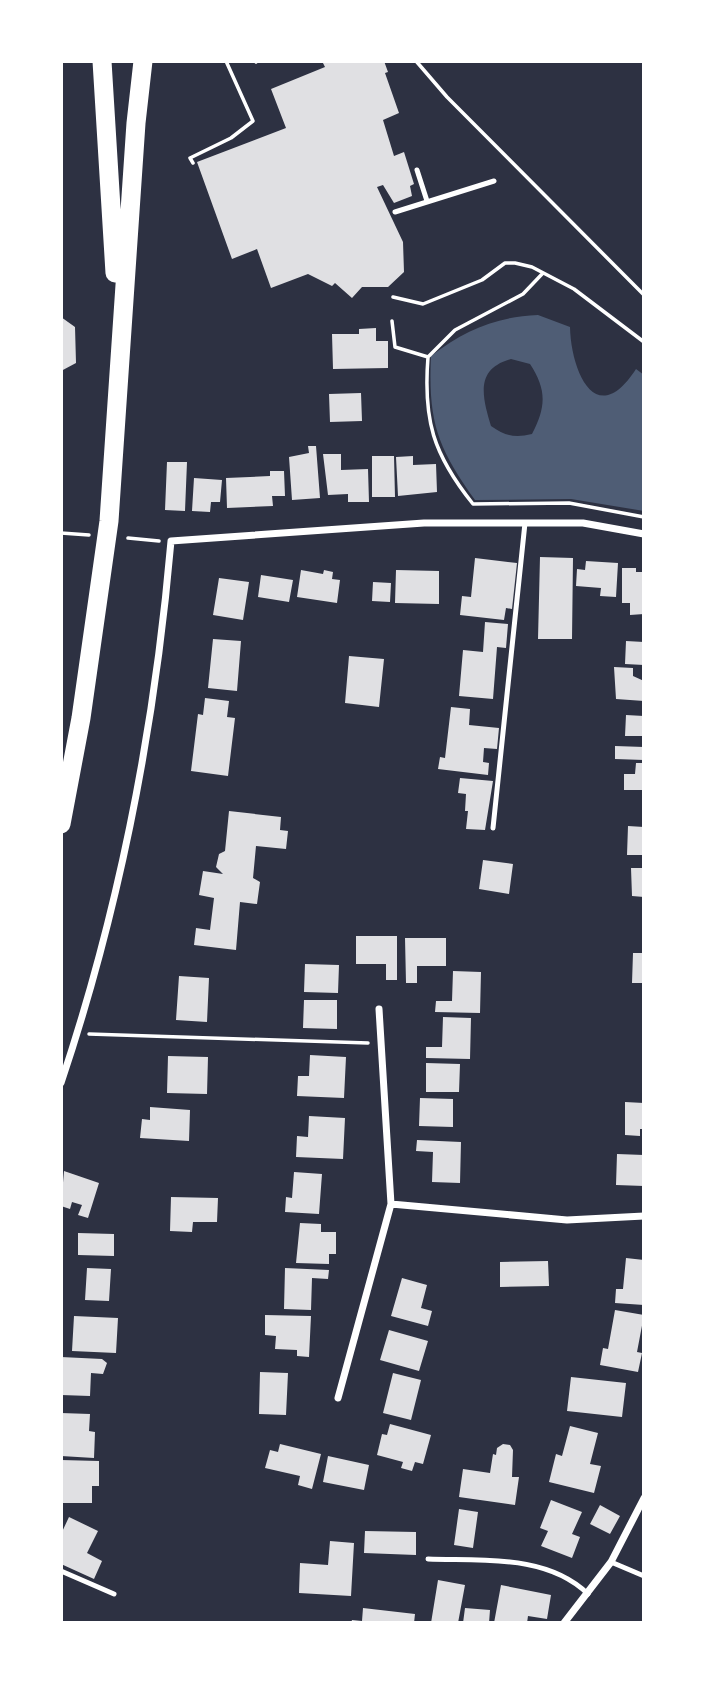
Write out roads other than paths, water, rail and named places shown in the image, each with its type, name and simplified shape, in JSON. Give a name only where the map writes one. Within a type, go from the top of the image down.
[{"type":"highway","points":[[102,61],[120,351]]},
{"type":"highway","points":[[61,824],[81,718],[109,521],[143,61]]},
{"type":"street","points":[[61,1083],[78,1033],[132,826],[161,653],[171,541],[424,523],[583,523],[644,534]]},
{"type":"street","points":[[338,1398],[391,1204],[379,1009]]},
{"type":"street","points":[[391,1204],[567,1220],[644,1216]]},
{"type":"street","points":[[564,1623],[611,1562],[644,1498]]},
{"type":"lane","points":[[417,170],[427,201]]},
{"type":"lane","points":[[395,212],[494,181]]},
{"type":"lane","points":[[493,828],[525,523]]},
{"type":"lane","points":[[428,1559],[502,1562],[541,1567],[573,1580],[588,1594]]},
{"type":"lane","points":[[611,1562],[644,1576]]},
{"type":"lane","points":[[61,1572],[114,1594]]},
{"type":"water","points":[[538,315],[570,327],[571,344],[581,376],[588,388],[598,395],[609,395],[622,387],[636,369],[644,375],[644,511],[571,499],[475,500],[462,481],[444,448],[434,416],[430,379],[431,356],[481,326]],"holes":[[[511,359],[530,364],[542,390],[540,415],[532,434],[506,434],[491,426],[485,404],[486,377],[491,369]]]}]
